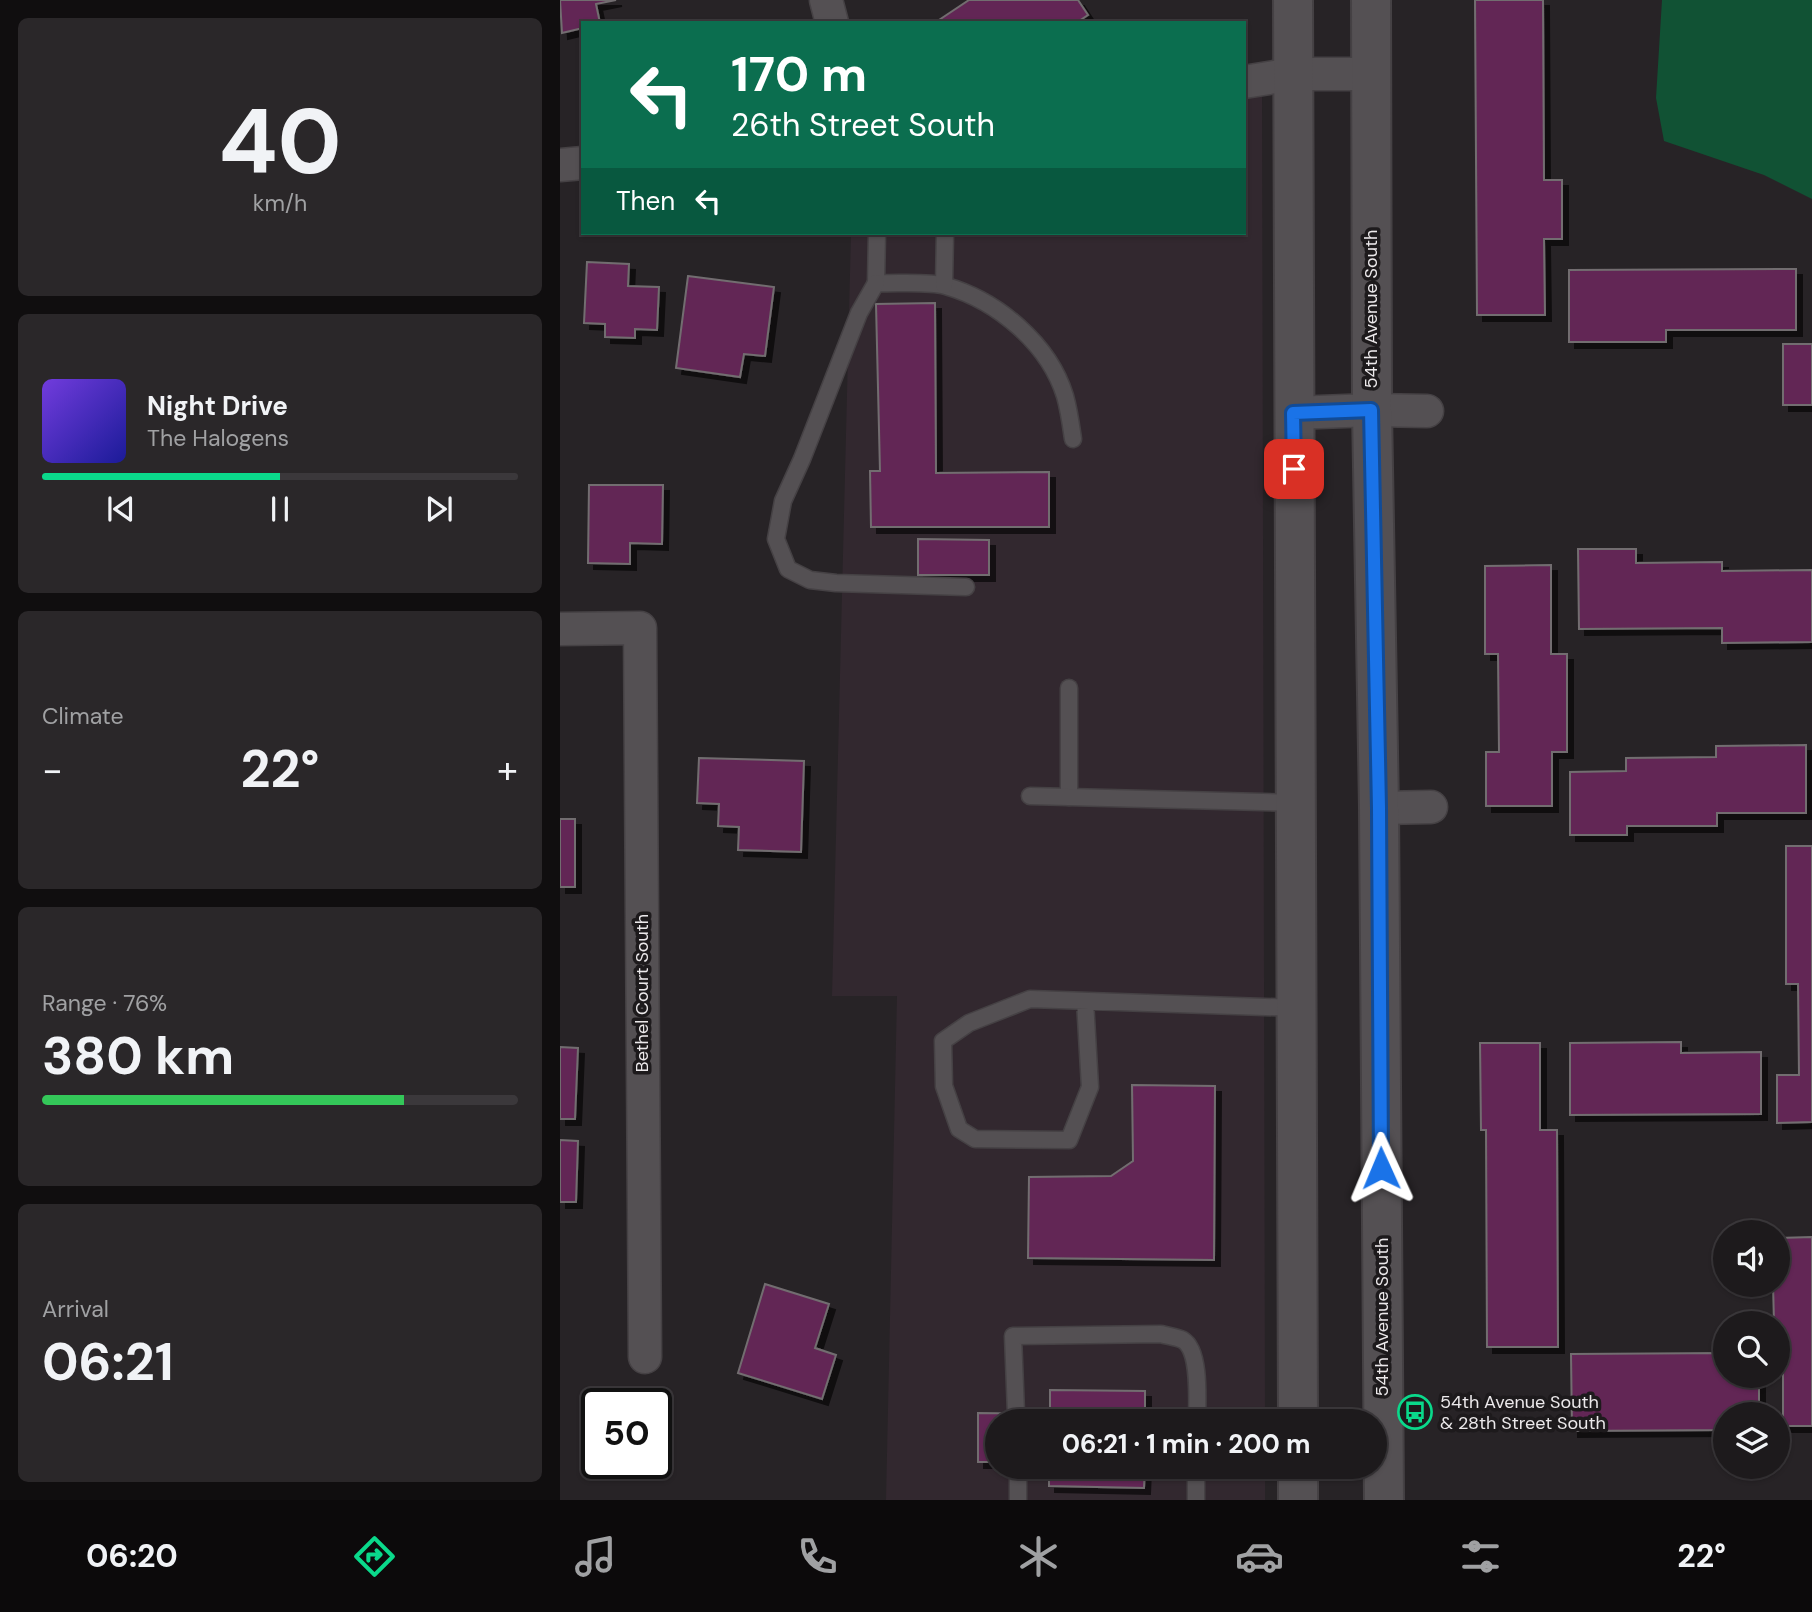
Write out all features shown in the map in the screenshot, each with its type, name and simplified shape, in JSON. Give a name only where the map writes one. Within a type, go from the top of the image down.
[{"type":"main road","points":[[1293,0],[1298,1409]]},
{"type":"main road","name":"54th Avenue South","points":[[1371,0],[1371,410],[1379,808],[1384,1500]]},
{"type":"main road","points":[[1298,1479],[1298,1500]]},
{"type":"street","points":[[826,0],[831,21]]},
{"type":"street","points":[[1246,82],[1293,74],[1371,74]]},
{"type":"street","points":[[560,165],[581,163]]},
{"type":"street","points":[[1293,413],[1427,411]]},
{"type":"street","name":"Bethel Court South","points":[[560,629],[640,628],[645,1357]]},
{"type":"street","points":[[1379,808],[1431,807]]},
{"type":"lane","points":[[877,235],[876,283],[859,313],[783,501],[776,539],[788,569],[810,580],[966,587]]},
{"type":"lane","points":[[944,285],[945,235]]},
{"type":"lane","points":[[876,283],[944,285],[980,300],[1019,326],[1046,359],[1065,395],[1073,439]]},
{"type":"lane","points":[[1069,688],[1069,797]]},
{"type":"lane","points":[[1030,796],[1296,803]]},
{"type":"lane","points":[[1085,1001],[1090,1087],[1069,1140],[975,1139],[959,1129],[944,1086],[943,1041],[969,1023],[1030,999],[1297,1008]]},
{"type":"lane","points":[[1016,1409],[1013,1336],[1161,1334],[1183,1340],[1191,1348],[1197,1380],[1196,1409]]},
{"type":"lane","points":[[1018,1479],[1018,1500]]},
{"type":"lane","points":[[1196,1479],[1196,1500]]},
{"type":"shaded area","points":[[1662,0],[1812,0],[1812,199],[1764,175],[1664,141],[1656,98]]},
{"type":"shaded area","points":[[1262,95],[1265,1409],[985,1409],[985,1479],[1265,1479],[1265,1500],[886,1500],[897,996],[832,996],[851,235],[1246,235],[1246,98]]},
{"type":"building","points":[[560,0],[616,0],[596,4],[600,21],[581,21],[581,28],[562,33]]},
{"type":"building","points":[[969,0],[1078,0],[1088,15],[1079,21],[939,20]]},
{"type":"building","points":[[1475,0],[1543,0],[1544,180],[1562,180],[1562,239],[1544,239],[1545,315],[1477,315]]},
{"type":"building","points":[[587,262],[629,264],[628,286],[659,287],[657,330],[635,329],[635,338],[605,337],[605,324],[584,323]]},
{"type":"building","points":[[1796,269],[1796,330],[1666,330],[1666,342],[1569,342],[1569,270]]},
{"type":"building","points":[[688,276],[774,287],[765,356],[744,354],[740,377],[676,368]]},
{"type":"building","points":[[935,303],[936,473],[1049,472],[1049,527],[871,527],[870,471],[880,471],[876,304]]},
{"type":"building","points":[[1783,344],[1812,344],[1812,405],[1783,405]]},
{"type":"building","points":[[589,485],[663,485],[662,544],[630,543],[630,564],[588,563]]},
{"type":"building","points":[[918,539],[989,540],[989,575],[918,575]]},
{"type":"building","points":[[1578,549],[1636,549],[1636,563],[1722,562],[1722,571],[1812,570],[1812,642],[1722,643],[1722,628],[1579,629]]},
{"type":"building","points":[[1551,565],[1551,654],[1567,654],[1567,752],[1552,752],[1552,806],[1486,806],[1486,752],[1499,752],[1498,654],[1485,654],[1485,566]]},
{"type":"building","points":[[1806,745],[1806,813],[1717,813],[1717,826],[1627,826],[1627,835],[1570,835],[1570,772],[1626,771],[1626,758],[1716,757],[1716,746]]},
{"type":"building","points":[[699,758],[804,761],[801,852],[738,850],[739,827],[718,826],[719,804],[697,803]]},
{"type":"building","points":[[560,819],[575,819],[575,887],[560,887]]},
{"type":"building","points":[[1786,846],[1812,846],[1812,1122],[1777,1123],[1777,1075],[1799,1075],[1798,984],[1786,984]]},
{"type":"building","points":[[1681,1042],[1681,1053],[1761,1052],[1761,1114],[1570,1115],[1570,1043]]},
{"type":"building","points":[[1480,1043],[1540,1043],[1540,1130],[1557,1130],[1558,1347],[1487,1347],[1486,1130],[1481,1130]]},
{"type":"building","points":[[560,1047],[578,1048],[575,1119],[560,1119]]},
{"type":"building","points":[[1132,1085],[1215,1086],[1214,1260],[1028,1258],[1029,1177],[1111,1176],[1133,1161]]},
{"type":"building","points":[[560,1140],[578,1141],[576,1202],[560,1202]]},
{"type":"building","points":[[1812,1237],[1812,1426],[1790,1426],[1790,1402],[1783,1402],[1783,1388],[1790,1388],[1790,1311],[1774,1311],[1773,1297],[1790,1297],[1790,1238]]},
{"type":"building","points":[[765,1284],[829,1304],[815,1348],[836,1355],[822,1399],[738,1373]]},
{"type":"building","points":[[1713,1353],[1713,1388],[1759,1388],[1759,1402],[1713,1402],[1713,1430],[1572,1431],[1571,1354]]},
{"type":"building","points":[[1050,1390],[1145,1391],[1145,1409],[1050,1409]]},
{"type":"building","points":[[978,1413],[985,1413],[985,1462],[978,1462]]},
{"type":"building","points":[[1049,1479],[1144,1479],[1144,1488],[1049,1486]]},
{"type":"place","name":"54th Avenue South & 28th Street South","points":[[1415,1412]]},
{"type":"route","points":[[1294,469],[1293,413],[1371,410],[1379,808],[1381,1168]]}]
